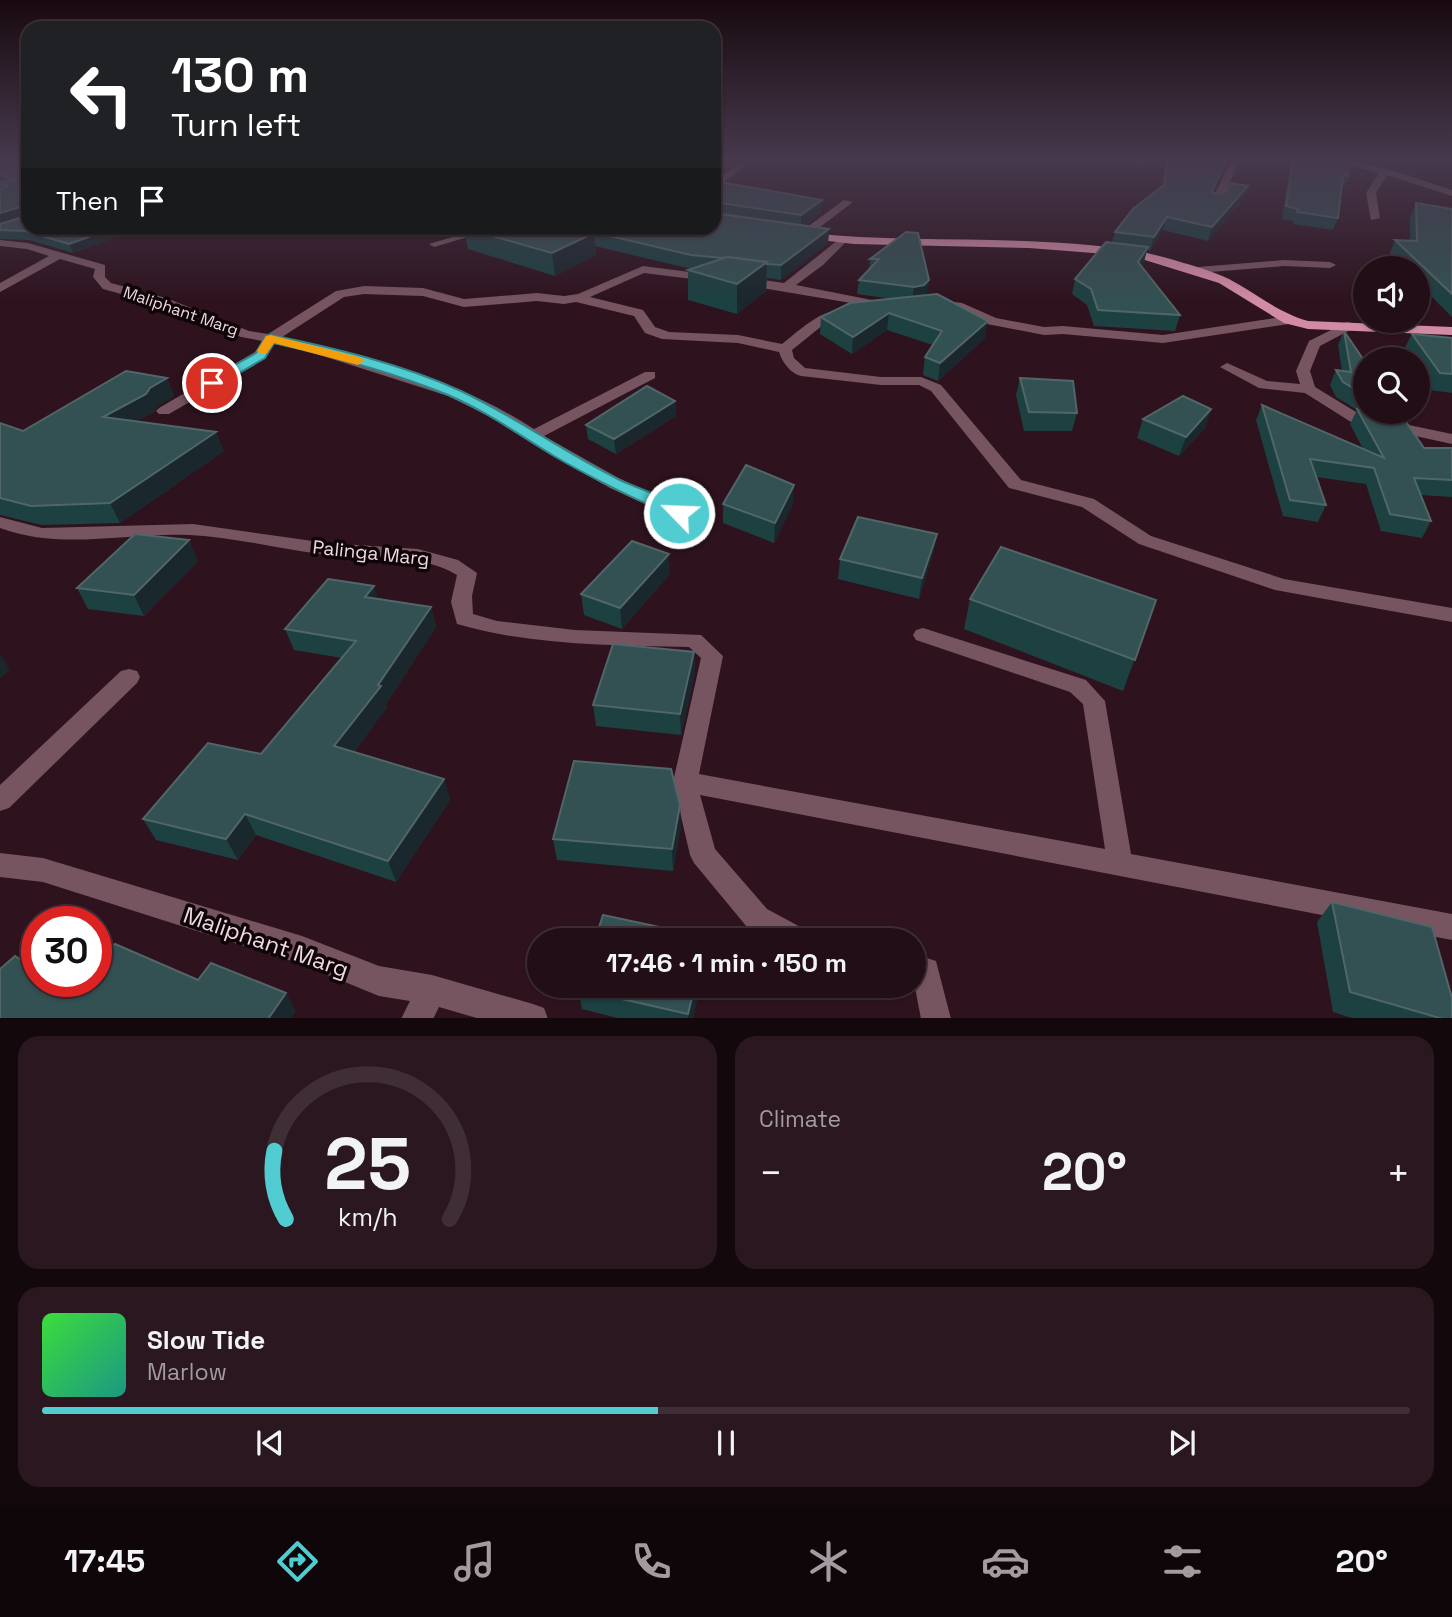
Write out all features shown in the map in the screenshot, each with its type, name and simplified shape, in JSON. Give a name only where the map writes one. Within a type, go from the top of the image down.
[{"type":"main road","points":[[798,234],[843,239],[1089,248],[1149,256],[1223,280],[1289,320],[1308,325],[1452,331]]},
{"type":"street","points":[[798,234],[841,207]]},
{"type":"street","points":[[1373,207],[1375,218]]},
{"type":"street","points":[[435,244],[468,235]]},
{"type":"street","points":[[786,287],[818,263],[843,239]]},
{"type":"street","name":"Maliphant Marg","points":[[0,243],[28,246],[101,267],[99,277],[107,286],[162,301],[246,334],[310,347],[400,373],[453,393],[616,484],[679,513]]},
{"type":"street","points":[[0,288],[57,256]]},
{"type":"street","points":[[1198,270],[1284,262],[1330,265]]},
{"type":"street","points":[[578,298],[643,269],[786,287],[894,308],[846,312],[818,322],[785,349]]},
{"type":"street","points":[[164,411],[260,355],[271,339],[340,294],[364,290],[423,292],[464,303],[537,297],[578,298],[639,313],[650,330],[667,336],[737,339],[785,349]]},
{"type":"street","points":[[922,305],[958,306],[992,321],[1044,331],[1063,330],[1163,339],[1289,320]]},
{"type":"street","points":[[1309,389],[1303,371],[1314,344],[1347,326]]},
{"type":"street","points":[[785,349],[788,359],[801,372],[881,381],[921,381],[936,388],[1015,484],[1088,503],[1145,540],[1282,584],[1452,615]]},
{"type":"street","points":[[1227,368],[1264,385],[1309,389],[1356,419],[1452,439]]},
{"type":"street","points":[[533,436],[650,375]]},
{"type":"street","name":"Palinga Marg","points":[[0,522],[22,532],[40,534],[112,534],[173,529],[331,550],[418,554],[456,565],[467,573],[461,597],[464,619],[497,628],[575,638],[694,640],[712,656],[685,782]]},
{"type":"street","points":[[923,635],[1079,686],[1094,701],[1120,864]]},
{"type":"street","points":[[0,801],[129,677]]},
{"type":"street","points":[[775,928],[758,918],[703,855],[685,782],[928,825],[1452,927]]},
{"type":"street","name":"Maliphant Marg","points":[[0,865],[43,870],[302,950],[379,981],[432,990],[533,1018]]},
{"type":"street","points":[[926,971],[936,1018]]},
{"type":"street","points":[[416,1018],[432,990]]},
{"type":"building","points":[[0,207],[21,207],[21,207],[0,213]]},
{"type":"building","points":[[744,207],[813,207],[801,215]]},
{"type":"building","points":[[1136,207],[1230,207],[1212,227],[1167,217],[1154,237],[1115,232]]},
{"type":"building","points":[[1288,207],[1339,207],[1338,218],[1297,212],[1298,209]]},
{"type":"building","points":[[1416,207],[1452,209],[1452,294],[1430,273],[1430,256],[1412,256],[1395,240],[1417,241]]},
{"type":"building","points":[[721,214],[829,229],[781,265],[691,255],[606,235],[721,235]]},
{"type":"building","points":[[21,218],[21,231],[0,230],[0,224]]},
{"type":"building","points":[[906,232],[918,233],[929,280],[924,285],[914,287],[859,280],[879,259],[870,259]]},
{"type":"building","points":[[39,235],[94,235],[69,244]]},
{"type":"building","points":[[489,235],[590,235],[552,253]]},
{"type":"building","points":[[1106,242],[1148,247],[1138,262],[1180,315],[1098,310],[1091,289],[1075,279]]},
{"type":"building","points":[[727,257],[767,262],[737,284],[688,270]]},
{"type":"building","points":[[937,294],[988,321],[940,363],[925,357],[942,331],[889,313],[853,337],[821,317],[850,303]]},
{"type":"building","points":[[1344,331],[1355,347],[1353,388],[1343,382],[1336,370],[1351,372]]},
{"type":"building","points":[[1412,334],[1452,338],[1452,374],[1440,373],[1430,359],[1430,347],[1421,347]]},
{"type":"building","points":[[126,371],[167,378],[150,388],[146,394],[103,417],[216,432],[110,503],[31,506],[0,498],[0,423],[23,431]]},
{"type":"building","points":[[1020,378],[1073,381],[1077,413],[1029,412]]},
{"type":"building","points":[[647,386],[675,401],[614,439],[586,425]]},
{"type":"building","points":[[1183,396],[1211,409],[1186,437],[1143,419]]},
{"type":"building","points":[[1262,405],[1384,458],[1365,424],[1407,424],[1424,448],[1452,448],[1452,480],[1414,478],[1431,521],[1390,514],[1374,468],[1310,459],[1326,505],[1290,500]]},
{"type":"building","points":[[746,465],[794,485],[775,523],[723,504]]},
{"type":"building","points":[[858,517],[937,534],[922,578],[840,559]]},
{"type":"building","points":[[135,534],[189,540],[134,595],[77,588]]},
{"type":"building","points":[[632,541],[669,554],[620,608],[581,594]]},
{"type":"building","points":[[1001,547],[1156,600],[1135,660],[970,599]]},
{"type":"building","points":[[328,579],[374,586],[365,597],[431,607],[378,685],[381,686],[334,746],[444,779],[388,861],[245,814],[226,839],[143,819],[208,743],[261,754],[356,641],[285,629]]},
{"type":"building","points":[[613,644],[694,652],[680,714],[593,705]]},
{"type":"building","points":[[574,761],[671,769],[680,805],[672,849],[553,839]]},
{"type":"building","points":[[1332,902],[1432,927],[1452,998],[1452,1018],[1440,1018],[1350,992]]},
{"type":"building","points":[[603,915],[664,928],[599,928]]},
{"type":"building","points":[[115,944],[198,980],[211,963],[286,993],[269,1018],[0,1018],[0,969],[15,956],[21,960],[21,997],[112,997],[112,947]]},
{"type":"building","points":[[618,998],[692,998],[688,1014]]},
{"type":"slow traffic","points":[[263,351],[271,339],[358,361]]},
{"type":"route","points":[[212,383],[260,355],[271,339],[310,347],[400,373],[453,393],[514,424],[557,452],[616,484],[679,513]]}]
